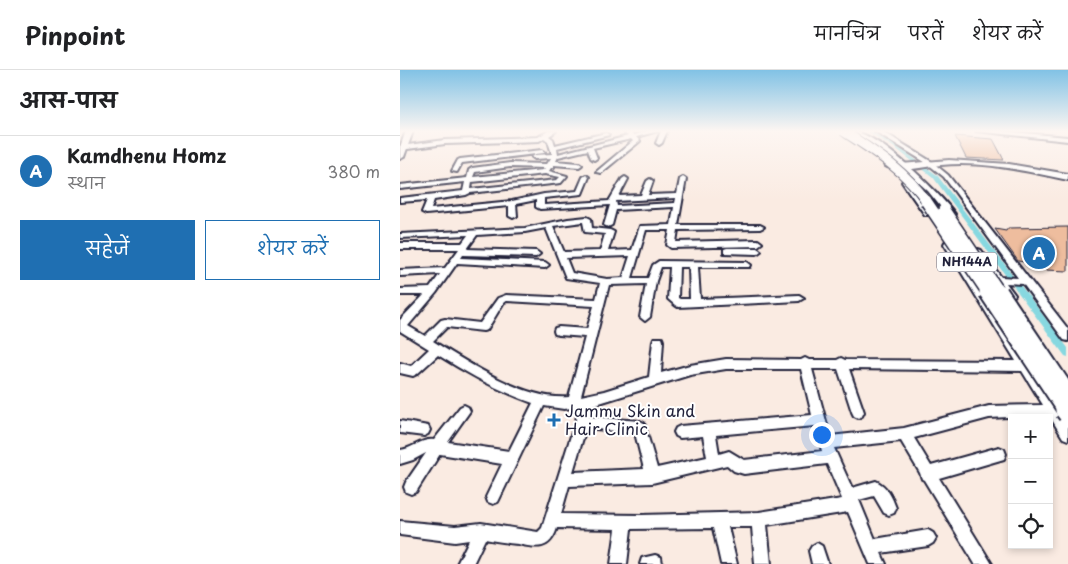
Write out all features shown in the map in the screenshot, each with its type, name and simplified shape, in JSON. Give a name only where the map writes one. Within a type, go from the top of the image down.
[{"type":"highway","name":"NH144A","points":[[879,154],[921,193],[1068,414]]},
{"type":"highway","name":"NH144A","points":[[886,154],[903,166],[926,188],[994,282],[1068,393]]},
{"type":"main road","points":[[888,165],[928,163],[1003,166],[1068,177]]},
{"type":"street","points":[[535,158],[558,154]]},
{"type":"street","points":[[467,191],[472,170],[510,165],[563,154]]},
{"type":"street","points":[[592,154],[594,158]]},
{"type":"street","points":[[599,172],[621,154]]},
{"type":"street","points":[[873,154],[888,165],[910,188],[925,208],[1068,434]]},
{"type":"street","points":[[891,154],[910,165],[949,211],[1002,280],[1068,383]]},
{"type":"street","points":[[916,154],[958,190],[1024,281],[1068,337]]},
{"type":"street","points":[[545,172],[554,156]]},
{"type":"street","points":[[455,171],[460,161],[554,156],[579,165]]},
{"type":"street","points":[[400,187],[545,172],[564,176],[559,182],[467,191],[464,194],[400,193]]},
{"type":"street","points":[[432,194],[424,212],[512,203],[540,197],[580,193],[586,177]]},
{"type":"street","points":[[608,225],[625,179]]},
{"type":"street","points":[[682,179],[671,245],[726,248],[757,247]]},
{"type":"street","points":[[644,197],[650,181]]},
{"type":"street","points":[[400,200],[432,194]]},
{"type":"street","points":[[540,197],[540,207],[679,201]]},
{"type":"street","points":[[615,203],[644,197],[679,201]]},
{"type":"street","points":[[512,203],[513,216]]},
{"type":"street","points":[[400,236],[525,230],[588,220],[588,230],[610,232],[603,254]]},
{"type":"street","points":[[549,225],[571,277],[602,280],[605,282],[651,281]]},
{"type":"street","points":[[626,282],[642,228],[760,227]]},
{"type":"street","points":[[474,233],[433,291],[400,326],[491,380],[540,401],[573,404],[588,401],[696,367],[714,365],[841,363],[1057,366]]},
{"type":"street","points":[[400,246],[536,254]]},
{"type":"street","points":[[726,248],[727,264]]},
{"type":"street","points":[[562,256],[634,253]]},
{"type":"street","points":[[455,260],[546,265]]},
{"type":"street","points":[[645,317],[651,281],[656,266],[675,264],[747,264]]},
{"type":"street","points":[[675,264],[674,301],[678,303],[800,298]]},
{"type":"street","points":[[693,264],[695,302]]},
{"type":"street","points":[[400,273],[447,271]]},
{"type":"street","points":[[1002,280],[1024,281]]},
{"type":"street","points":[[573,404],[590,333],[605,282]]},
{"type":"street","points":[[400,292],[433,291]]},
{"type":"street","points":[[427,341],[445,323],[483,327],[502,300],[506,298],[598,303]]},
{"type":"street","points":[[559,331],[590,333]]},
{"type":"street","points":[[655,380],[658,341]]},
{"type":"street","points":[[400,368],[413,371],[438,348]]},
{"type":"street","points":[[805,363],[825,443],[878,564]]},
{"type":"street","points":[[841,363],[858,412]]},
{"type":"street","points":[[493,497],[510,458],[540,401]]},
{"type":"street","points":[[400,528],[455,534],[480,531],[540,540],[548,533],[588,401]]},
{"type":"street","points":[[825,443],[904,434],[989,412],[1048,410]]},
{"type":"street","points":[[411,487],[436,447],[464,411]]},
{"type":"street","points":[[680,432],[819,420]]},
{"type":"street","points":[[581,422],[640,427],[652,476]]},
{"type":"street","points":[[400,427],[424,430]]},
{"type":"street","points":[[708,429],[714,461]]},
{"type":"street","points":[[904,434],[984,564]]},
{"type":"street","points":[[400,457],[409,456],[425,446],[510,458]]},
{"type":"street","points":[[927,474],[999,454]]},
{"type":"street","points":[[564,479],[652,476],[731,458],[739,466],[744,467],[831,457]]},
{"type":"street","points":[[552,521],[624,522],[759,519],[851,500],[876,488],[889,508]]},
{"type":"street","points":[[759,519],[763,564]]},
{"type":"street","points":[[719,521],[729,564]]},
{"type":"street","points":[[619,564],[624,522]]},
{"type":"street","points":[[465,564],[480,531]]},
{"type":"street","points":[[871,547],[928,538]]},
{"type":"building","points":[[964,154],[1001,154],[1004,160],[966,158]]},
{"type":"building","points":[[1068,227],[1068,271],[1045,270],[1042,265],[1018,261],[995,229],[1006,231],[1008,228]]},
{"type":"waterway","points":[[905,154],[935,176],[1068,354]]},
{"type":"place","name":"Kamdhenu Homz","points":[[1039,253]]},
{"type":"place","name":"Jammu Skin and Hair Clinic","points":[[554,420]]}]
